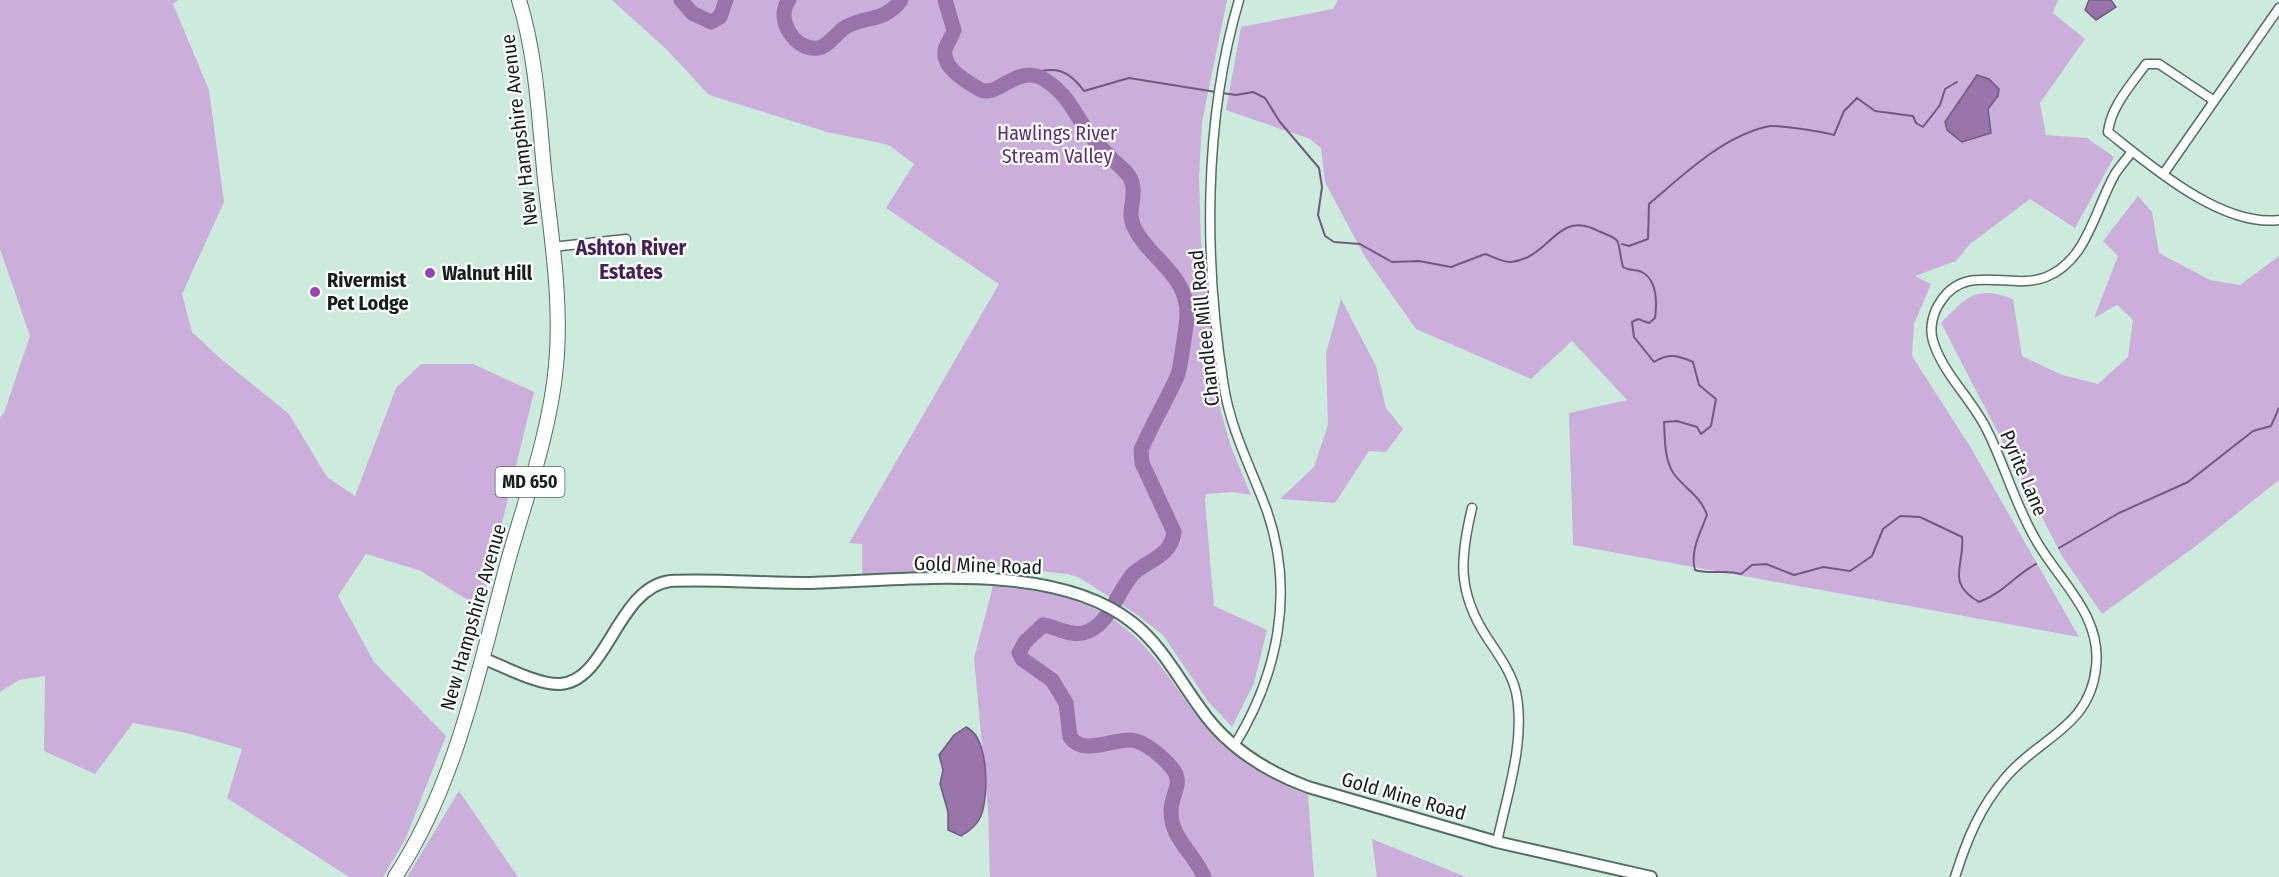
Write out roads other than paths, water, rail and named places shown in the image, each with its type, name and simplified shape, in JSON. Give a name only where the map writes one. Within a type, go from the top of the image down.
[{"type":"main road","name":"New Hampshire Avenue","points":[[395,877],[422,832],[439,795],[456,747],[552,396],[557,327],[552,247],[534,68],[519,0]]},
{"type":"street","name":"Chandlee Mill Road","points":[[1234,746],[1255,710],[1267,680],[1278,634],[1281,591],[1272,530],[1230,414],[1221,365],[1210,202],[1217,101],[1239,0]]},
{"type":"street","points":[[2164,173],[2279,8]]},
{"type":"street","points":[[2213,100],[2159,64],[2146,64],[2110,119],[2108,132],[2207,203],[2235,214],[2267,221],[2279,219]]},
{"type":"street","name":"Pyrite Lane","points":[[1955,877],[1969,833],[1988,800],[2007,775],[2062,730],[2083,708],[2096,670],[2097,642],[2079,602],[2029,527],[1986,428],[1942,363],[1932,339],[1932,320],[1941,300],[1956,285],[1984,279],[2025,281],[2043,279],[2059,272],[2075,257],[2116,173],[2132,151]]},
{"type":"street","points":[[552,247],[626,239]]},
{"type":"street","points":[[1472,508],[1462,558],[1465,592],[1476,620],[1507,669],[1519,710],[1516,751],[1497,842]]},
{"type":"street","name":"Gold Mine Road","points":[[482,658],[548,683],[560,684],[573,681],[591,666],[641,594],[655,584],[670,581],[996,580],[1060,588],[1103,604],[1123,616],[1155,643],[1200,709],[1234,746],[1256,762],[1292,781],[1497,842],[1651,877]]},
{"type":"waterway","points":[[681,0],[692,13],[711,22],[720,17],[726,0]]},
{"type":"waterway","points":[[789,0],[784,16],[786,25],[795,40],[810,48],[818,48],[828,43],[851,24],[887,13],[901,0]]},
{"type":"waterway","points":[[945,0],[954,30],[945,50],[947,63],[968,82],[986,91],[1025,75],[1045,80],[1058,90],[1091,136],[1131,179],[1133,189],[1131,216],[1134,227],[1140,238],[1181,287],[1185,300],[1187,319],[1178,373],[1141,450],[1142,463],[1174,532],[1169,547],[1134,573],[1107,616],[1092,629],[1078,634],[1043,625],[1025,642],[1019,653],[1022,659],[1052,680],[1066,703],[1070,737],[1076,743],[1090,746],[1123,740],[1136,741],[1154,751],[1172,768],[1177,779],[1171,806],[1172,822],[1179,838],[1204,877]]},
{"type":"waterway","points":[[1030,74],[1047,70],[1060,71],[1072,78],[1084,91],[1129,78],[1216,92]]},
{"type":"waterway","points":[[1622,244],[1629,246],[1648,239],[1649,204],[1690,169],[1736,138],[1770,126],[1834,135],[1844,111],[1857,98],[1875,111],[1913,116],[1916,123],[1923,127],[1940,105],[1945,89],[1957,82]]},
{"type":"waterway","points":[[1222,93],[1236,95],[1253,92],[1265,98],[1280,122],[1319,168],[1322,187],[1318,215],[1325,236],[1334,242],[1360,244],[1392,262],[1419,261],[1451,267],[1485,254],[1508,262],[1524,259],[1570,226],[1581,225],[1594,229],[1618,241],[1623,267],[1642,272],[1654,287],[1655,318],[1649,323],[1638,319],[1632,322],[1634,337],[1654,362],[1673,356],[1693,362],[1699,385],[1716,399],[1711,426],[1701,434],[1697,427],[1677,421],[1664,422],[1668,462],[1674,474],[1701,502],[1707,515],[1695,549],[1695,570],[1741,574],[1752,565],[1766,564],[1794,575],[1823,567],[1850,571],[1872,556],[1883,529],[1900,516],[1920,517],[1962,537],[1959,580],[1969,595],[1979,602],[1995,594],[2036,564]]},
{"type":"waterway","points":[[2059,548],[2119,513],[2188,482],[2253,431],[2271,426],[2279,408]]},
{"type":"place","name":"Walnut Hill","points":[[430,273]]},
{"type":"place","name":"Rivermist Pet Lodge","points":[[315,292]]},
{"type":"district","name":"Ashton River Estates","points":[[631,260]]},
{"type":"park label","name":"Hawlings River Stream Valley","points":[[1057,144]]}]
